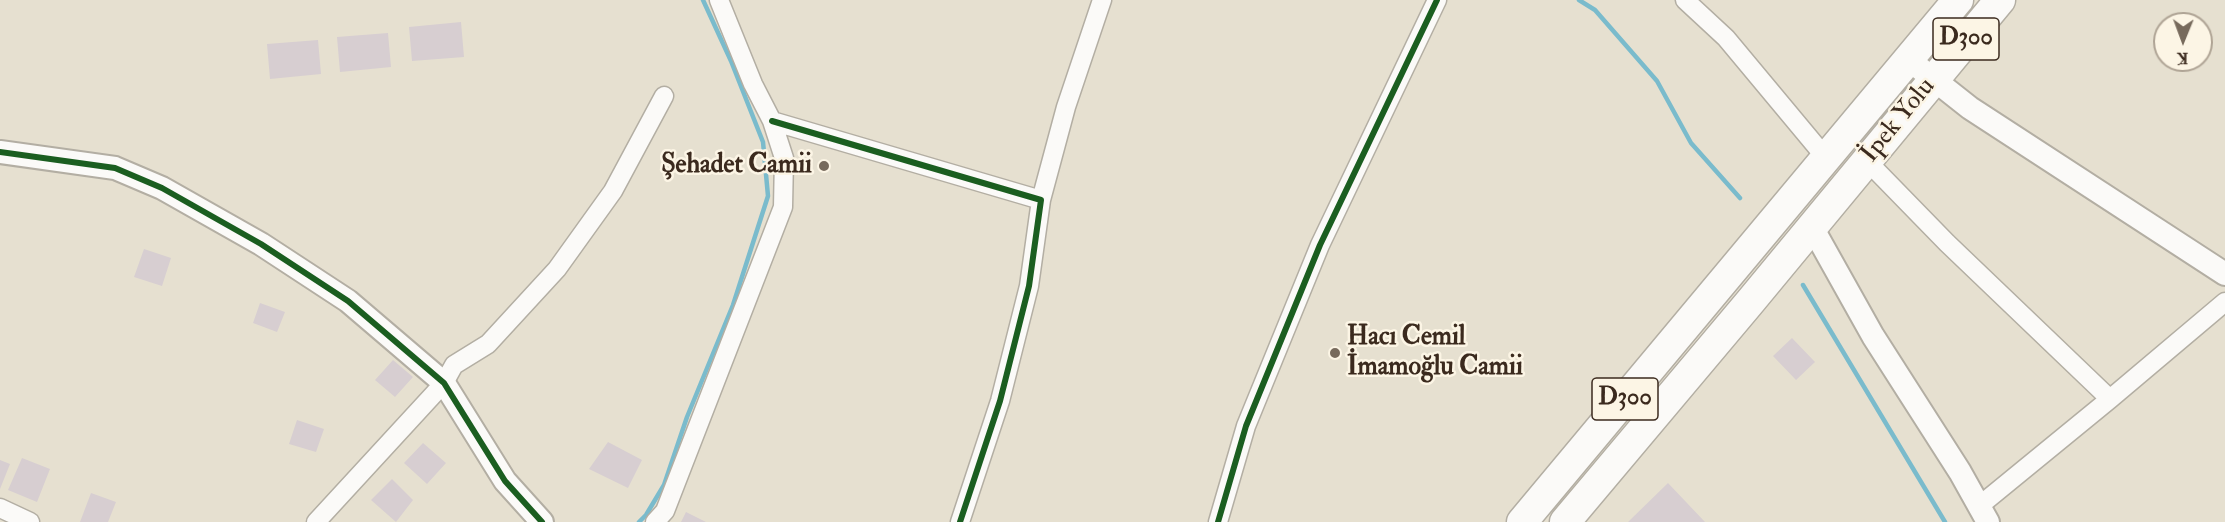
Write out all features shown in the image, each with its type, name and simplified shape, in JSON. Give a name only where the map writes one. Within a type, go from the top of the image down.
[{"type":"highway","name":"İpek Yolu","points":[[1522,522],[1958,0]]},
{"type":"highway","name":"İpek Yolu","points":[[1805,235],[2000,0]]},
{"type":"highway","name":"D300","points":[[1565,522],[1805,235]]},
{"type":"street","points":[[655,522],[665,511],[783,207],[784,158],[772,121],[753,84],[719,0]]},
{"type":"street","points":[[960,522],[1000,401],[1029,286],[1041,200],[1066,107],[1102,0]]},
{"type":"street","points":[[1218,522],[1246,426],[1320,245],[1437,0]]},
{"type":"street","points":[[1685,0],[1726,38],[1826,158]]},
{"type":"street","points":[[1908,59],[1970,108],[2225,274]]},
{"type":"street","points":[[316,522],[444,383],[454,365],[488,344],[557,269],[613,191],[663,96]]},
{"type":"street","points":[[772,121],[1041,200]]},
{"type":"street","points":[[0,152],[115,168],[162,188],[261,244],[348,301],[444,383],[505,481],[542,522]]},
{"type":"street","points":[[1867,161],[1947,243],[2110,399]]},
{"type":"street","points":[[1805,235],[1960,472],[1983,514],[2110,399],[2225,302]]},
{"type":"street","points":[[0,508],[30,522]]},
{"type":"building","points":[[461,22],[464,57],[412,61],[409,27]]},
{"type":"building","points":[[388,33],[391,67],[340,72],[337,37]]},
{"type":"building","points":[[318,40],[321,74],[270,79],[267,44]]},
{"type":"building","points":[[144,249],[171,258],[162,286],[134,277]]},
{"type":"building","points":[[260,303],[285,312],[277,332],[253,323]]},
{"type":"building","points":[[1792,338],[1815,362],[1796,380],[1773,356]]},
{"type":"building","points":[[393,360],[413,377],[395,397],[375,380]]},
{"type":"building","points":[[297,420],[324,429],[316,452],[289,444]]},
{"type":"building","points":[[608,442],[642,460],[628,488],[589,469]]},
{"type":"building","points":[[423,443],[446,463],[427,484],[404,463]]},
{"type":"building","points":[[22,458],[50,469],[37,502],[8,490]]},
{"type":"building","points":[[0,460],[10,464],[0,489]]},
{"type":"building","points":[[392,479],[413,500],[396,522],[371,500]]},
{"type":"building","points":[[1668,483],[1705,522],[1628,522]]},
{"type":"building","points":[[91,493],[116,502],[108,522],[80,522]]},
{"type":"building","points":[[686,512],[706,522],[681,522]]},
{"type":"waterway","points":[[639,522],[646,515],[664,485],[687,417],[733,305],[768,196],[763,142],[731,61],[703,0]]},
{"type":"waterway","points":[[1579,0],[1595,10],[1657,81],[1691,143],[1740,198]]},
{"type":"waterway","points":[[1803,285],[1945,522]]},
{"type":"cycle path","points":[[1218,522],[1246,426],[1320,245],[1437,0]]},
{"type":"cycle path","points":[[772,121],[1041,200],[1029,286],[1000,401],[960,522]]},
{"type":"cycle path","points":[[0,152],[115,168],[162,188],[261,244],[348,301],[444,383],[505,481],[542,522]]},
{"type":"place","name":"Şehadet Camii","points":[[824,166]]},
{"type":"place","name":"Hacı Cemil İmamoğlu Camii","points":[[1335,353]]}]
